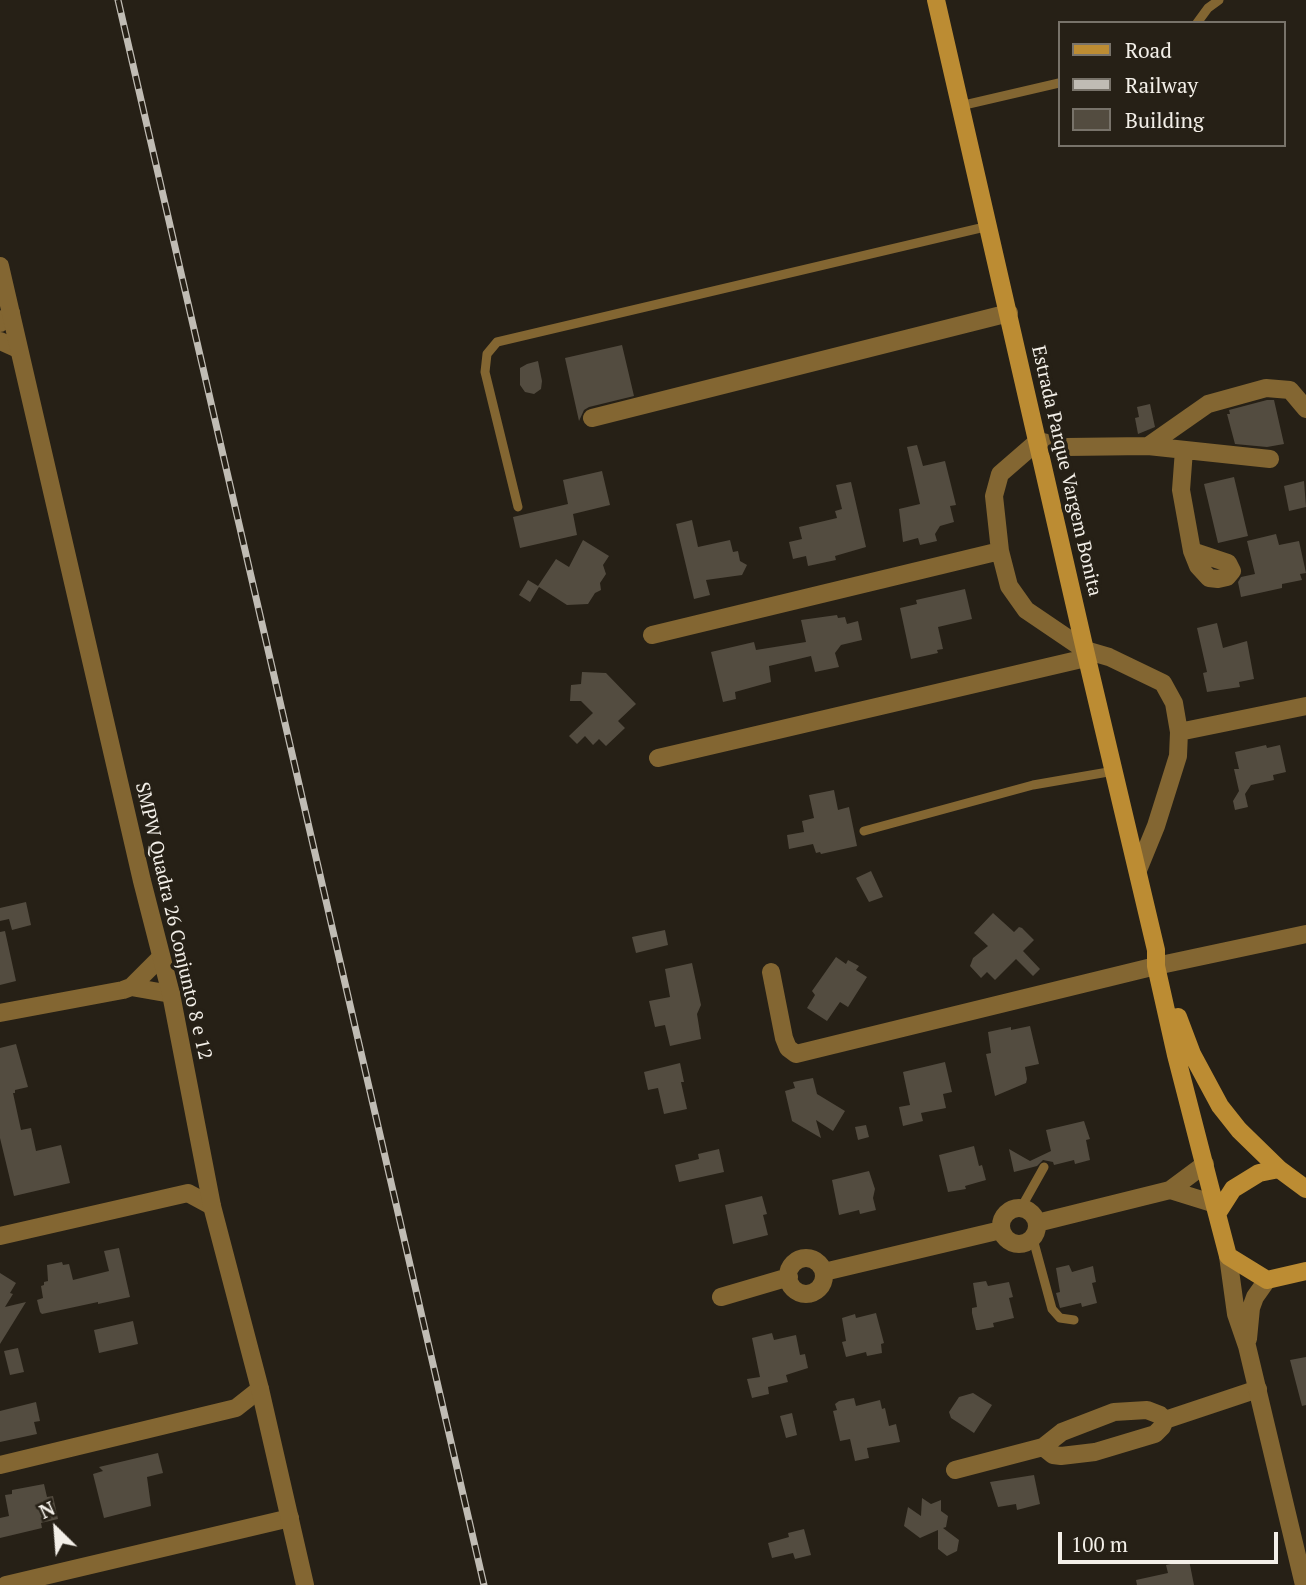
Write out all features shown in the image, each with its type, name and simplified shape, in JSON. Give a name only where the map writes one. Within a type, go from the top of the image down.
[{"type":"main road","name":"Estrada Parque Vargem Bonita","points":[[936,0],[1159,960],[1176,1055],[1228,1256]]},
{"type":"main road","name":"Estrada Parque Vargem Bonita","points":[[1159,960],[1181,1028],[1220,1106],[1239,1130],[1279,1170],[1306,1189]]},
{"type":"main road","points":[[1216,1209],[1233,1189],[1246,1179],[1259,1173],[1279,1170]]},
{"type":"main road","points":[[1228,1256],[1267,1280],[1306,1271]]},
{"type":"street","name":"SMPW Quadra 26 Conjunto 8 e 12","points":[[0,266],[5,318],[18,349],[171,994],[212,1206],[260,1389],[305,1585]]},
{"type":"street","points":[[592,418],[1009,313]]},
{"type":"street","points":[[0,341],[18,349]]},
{"type":"street","points":[[1148,446],[1208,404],[1266,388],[1290,390],[1306,409]]},
{"type":"street","points":[[1086,654],[1026,610],[1009,586],[1000,551],[994,496],[1000,474],[1038,441],[1066,447],[1148,446],[1270,459]]},
{"type":"street","points":[[1184,450],[1181,490],[1192,551]]},
{"type":"street","points":[[652,635],[1000,551]]},
{"type":"street","points":[[659,758],[1086,654],[1109,657],[1163,683],[1174,703],[1179,732],[1178,756],[1156,826],[1138,870]]},
{"type":"street","points":[[1179,732],[1306,706]]},
{"type":"street","points":[[771,972],[784,1038],[796,1054],[1159,960],[1306,934]]},
{"type":"street","points":[[131,987],[161,957]]},
{"type":"street","points":[[0,1013],[131,987],[171,994]]},
{"type":"street","points":[[1035,1231],[1032,1213],[1021,1208],[1006,1214],[1001,1224],[1001,1230],[1007,1240],[1017,1245],[1023,1244],[1035,1231],[1170,1190],[1205,1164]]},
{"type":"street","points":[[0,1236],[191,1192],[206,1172]]},
{"type":"street","points":[[1170,1190],[1216,1209]]},
{"type":"street","points":[[191,1192],[212,1206]]},
{"type":"street","points":[[721,1297],[789,1277],[794,1289],[806,1294],[812,1293],[822,1284],[824,1272],[1001,1230]]},
{"type":"street","points":[[1228,1256],[1236,1314],[1258,1389],[1304,1585]]},
{"type":"street","points":[[1247,1346],[1251,1308],[1267,1280]]},
{"type":"street","points":[[0,1465],[236,1408],[260,1389]]},
{"type":"street","points":[[1043,1447],[1053,1455],[1061,1456],[1095,1452],[1155,1434],[1166,1420],[1258,1389]]},
{"type":"street","points":[[236,1408],[267,1419]]},
{"type":"street","points":[[955,1470],[1043,1447],[1062,1432],[1114,1412],[1147,1410],[1166,1420]]},
{"type":"street","points":[[6,1585],[290,1518]]},
{"type":"lane","points":[[1198,21],[1208,8],[1219,0]]},
{"type":"lane","points":[[960,106],[1058,83]]},
{"type":"lane","points":[[518,507],[485,372],[487,354],[497,342],[989,226]]},
{"type":"lane","points":[[864,831],[1033,785],[1114,771]]},
{"type":"lane","points":[[1021,1208],[1044,1167]]},
{"type":"lane","points":[[1035,1231],[1052,1310],[1060,1318],[1074,1320]]},
{"type":"building","points":[[622,345],[634,396],[589,407],[584,410],[579,421],[565,358]]},
{"type":"building","points":[[538,361],[541,389],[534,394],[525,392],[520,385],[520,368]]},
{"type":"building","points":[[1274,400],[1284,444],[1267,447],[1235,444],[1227,414],[1230,414],[1229,410]]},
{"type":"building","points":[[1150,404],[1155,427],[1138,434],[1135,418],[1139,417],[1137,407]]},
{"type":"building","points":[[917,445],[923,466],[945,461],[956,505],[950,506],[954,522],[940,526],[935,534],[937,541],[920,545],[918,538],[903,542],[899,509],[920,504],[907,447]]},
{"type":"building","points":[[602,471],[610,505],[573,514],[577,535],[520,548],[513,517],[568,504],[563,480]]},
{"type":"building","points":[[1234,477],[1248,536],[1218,543],[1204,484]]},
{"type":"building","points":[[1304,481],[1306,507],[1289,511],[1284,486]]},
{"type":"building","points":[[851,482],[866,547],[835,556],[836,560],[808,566],[806,556],[793,559],[789,542],[802,539],[799,527],[837,518],[835,511],[842,509],[836,485]]},
{"type":"building","points":[[692,520],[698,547],[730,540],[733,552],[738,551],[740,561],[747,565],[742,575],[706,580],[710,595],[694,599],[676,524]]},
{"type":"building","points":[[1276,534],[1279,545],[1299,541],[1306,573],[1300,574],[1302,580],[1282,584],[1282,588],[1241,597],[1238,582],[1241,577],[1255,574],[1247,541]]},
{"type":"building","points":[[583,540],[609,556],[603,565],[606,574],[600,583],[601,590],[595,593],[588,604],[567,605],[539,587],[530,602],[519,595],[528,580],[538,586],[556,559],[569,567]]},
{"type":"building","points":[[965,589],[972,619],[938,627],[943,649],[937,650],[938,653],[911,659],[900,608],[917,604],[916,600]]},
{"type":"building","points":[[837,615],[838,618],[845,617],[847,624],[858,621],[862,640],[841,645],[835,653],[839,667],[815,672],[811,656],[769,666],[771,682],[735,692],[736,699],[723,702],[711,652],[754,642],[756,650],[806,642],[801,620]]},
{"type":"building","points":[[1217,623],[1223,648],[1247,641],[1254,679],[1239,682],[1240,687],[1207,692],[1203,673],[1207,672],[1197,628]]},
{"type":"building","points":[[582,672],[606,673],[636,704],[618,721],[625,728],[606,746],[599,739],[593,745],[585,736],[577,744],[569,736],[593,713],[581,701],[570,701],[571,685],[581,684]]},
{"type":"building","points":[[1266,745],[1267,748],[1280,745],[1286,772],[1273,775],[1274,780],[1251,785],[1245,794],[1248,807],[1235,810],[1233,801],[1239,791],[1234,769],[1239,769],[1235,752]]},
{"type":"building","points":[[834,790],[838,810],[849,807],[857,846],[821,854],[816,853],[813,844],[789,849],[787,835],[804,832],[802,821],[814,818],[809,795]]},
{"type":"building","points":[[871,871],[883,897],[869,902],[856,878]]},
{"type":"building","points":[[26,902],[31,925],[12,930],[9,919],[0,921],[0,908]]},
{"type":"building","points":[[993,913],[1014,932],[1019,927],[1022,928],[1034,940],[1023,951],[1040,969],[1033,976],[1016,959],[995,980],[987,972],[981,978],[970,966],[973,958],[988,946],[974,933]]},
{"type":"building","points":[[665,930],[668,945],[636,953],[632,937]]},
{"type":"building","points":[[5,931],[16,981],[0,985],[0,932]]},
{"type":"building","points":[[836,957],[846,964],[848,960],[859,966],[856,970],[867,977],[848,1007],[840,1002],[827,1021],[807,1008],[815,995],[812,991]]},
{"type":"building","points":[[692,963],[701,1005],[697,1014],[701,1039],[670,1046],[665,1025],[655,1027],[649,1001],[670,997],[665,969]]},
{"type":"building","points":[[1030,1026],[1039,1064],[1025,1067],[1026,1083],[995,1096],[986,1054],[991,1053],[988,1032]]},
{"type":"building","points":[[16,1044],[28,1087],[13,1093],[21,1130],[31,1128],[36,1151],[61,1145],[70,1183],[14,1196],[0,1138],[0,1048]]},
{"type":"building","points":[[945,1062],[952,1092],[943,1094],[946,1108],[921,1113],[923,1121],[903,1126],[899,1107],[910,1105],[903,1072]]},
{"type":"building","points":[[680,1063],[687,1109],[664,1114],[658,1088],[648,1090],[644,1072]]},
{"type":"building","points":[[813,1078],[817,1094],[845,1111],[833,1131],[816,1120],[821,1138],[792,1121],[785,1091],[795,1088],[793,1082]]},
{"type":"building","points":[[1084,1121],[1090,1139],[1086,1140],[1090,1160],[1075,1164],[1074,1160],[1054,1165],[1053,1162],[1043,1160],[1037,1166],[1014,1172],[1009,1149],[1030,1161],[1051,1151],[1046,1130]]},
{"type":"building","points":[[866,1125],[869,1137],[858,1140],[855,1127]]},
{"type":"building","points":[[974,1146],[986,1180],[965,1186],[966,1189],[948,1192],[939,1155]]},
{"type":"building","points":[[719,1149],[724,1172],[679,1182],[675,1165],[699,1159],[698,1154]]},
{"type":"building","points":[[869,1171],[875,1189],[873,1198],[876,1210],[860,1214],[859,1210],[839,1215],[832,1180]]},
{"type":"building","points":[[762,1196],[767,1214],[763,1215],[768,1235],[733,1244],[725,1205]]},
{"type":"building","points":[[119,1248],[130,1297],[42,1314],[40,1312],[37,1300],[43,1298],[41,1286],[48,1281],[47,1265],[62,1262],[63,1265],[69,1264],[73,1280],[109,1271],[104,1251]]},
{"type":"building","points":[[1069,1265],[1072,1272],[1093,1266],[1096,1282],[1092,1283],[1097,1303],[1082,1307],[1081,1303],[1060,1308],[1056,1293],[1060,1292],[1056,1268]]},
{"type":"building","points":[[0,1273],[16,1283],[5,1307],[26,1302],[0,1344]]},
{"type":"building","points":[[986,1281],[988,1286],[1009,1282],[1013,1297],[1009,1298],[1014,1318],[993,1323],[994,1327],[976,1330],[972,1313],[972,1308],[977,1307],[973,1283]]},
{"type":"building","points":[[876,1313],[884,1343],[881,1344],[882,1353],[867,1356],[866,1352],[846,1357],[842,1342],[846,1341],[842,1318]]},
{"type":"building","points":[[133,1321],[138,1344],[99,1353],[94,1330]]},
{"type":"building","points":[[772,1333],[774,1340],[796,1335],[800,1355],[805,1354],[808,1368],[786,1375],[788,1382],[768,1387],[769,1394],[752,1398],[747,1379],[760,1377],[752,1338]]},
{"type":"building","points":[[18,1348],[24,1372],[10,1375],[4,1351]]},
{"type":"building","points":[[1306,1357],[1306,1405],[1302,1406],[1290,1360]]},
{"type":"building","points":[[973,1393],[992,1405],[974,1433],[951,1418],[949,1412],[959,1397]]},
{"type":"building","points":[[854,1398],[856,1406],[880,1400],[882,1409],[885,1408],[889,1426],[896,1424],[900,1442],[867,1448],[869,1458],[855,1461],[850,1439],[840,1441],[833,1411],[837,1410],[835,1404],[839,1401]]},
{"type":"building","points":[[36,1402],[40,1421],[34,1422],[37,1434],[0,1442],[0,1411]]},
{"type":"building","points":[[792,1413],[797,1435],[786,1438],[780,1416]]},
{"type":"building","points":[[158,1453],[163,1473],[147,1477],[151,1506],[104,1518],[93,1474],[103,1471],[99,1467]]},
{"type":"building","points":[[1034,1475],[1040,1504],[1017,1510],[1016,1504],[998,1507],[990,1482]]},
{"type":"building","points":[[44,1484],[47,1497],[53,1496],[58,1519],[41,1523],[42,1528],[0,1538],[0,1518],[9,1516],[5,1495],[12,1494],[12,1490]]},
{"type":"building","points":[[922,1498],[931,1504],[941,1500],[941,1511],[948,1516],[946,1527],[943,1528],[959,1540],[957,1551],[947,1556],[938,1549],[938,1530],[920,1538],[904,1526],[908,1507],[921,1516]]},
{"type":"building","points":[[804,1529],[811,1555],[795,1559],[793,1553],[772,1558],[768,1543]]},
{"type":"building","points":[[1189,1560],[1194,1585],[1137,1585],[1136,1580],[1168,1573],[1166,1565]]},
{"type":"railway","points":[[118,0],[484,1585]]}]
